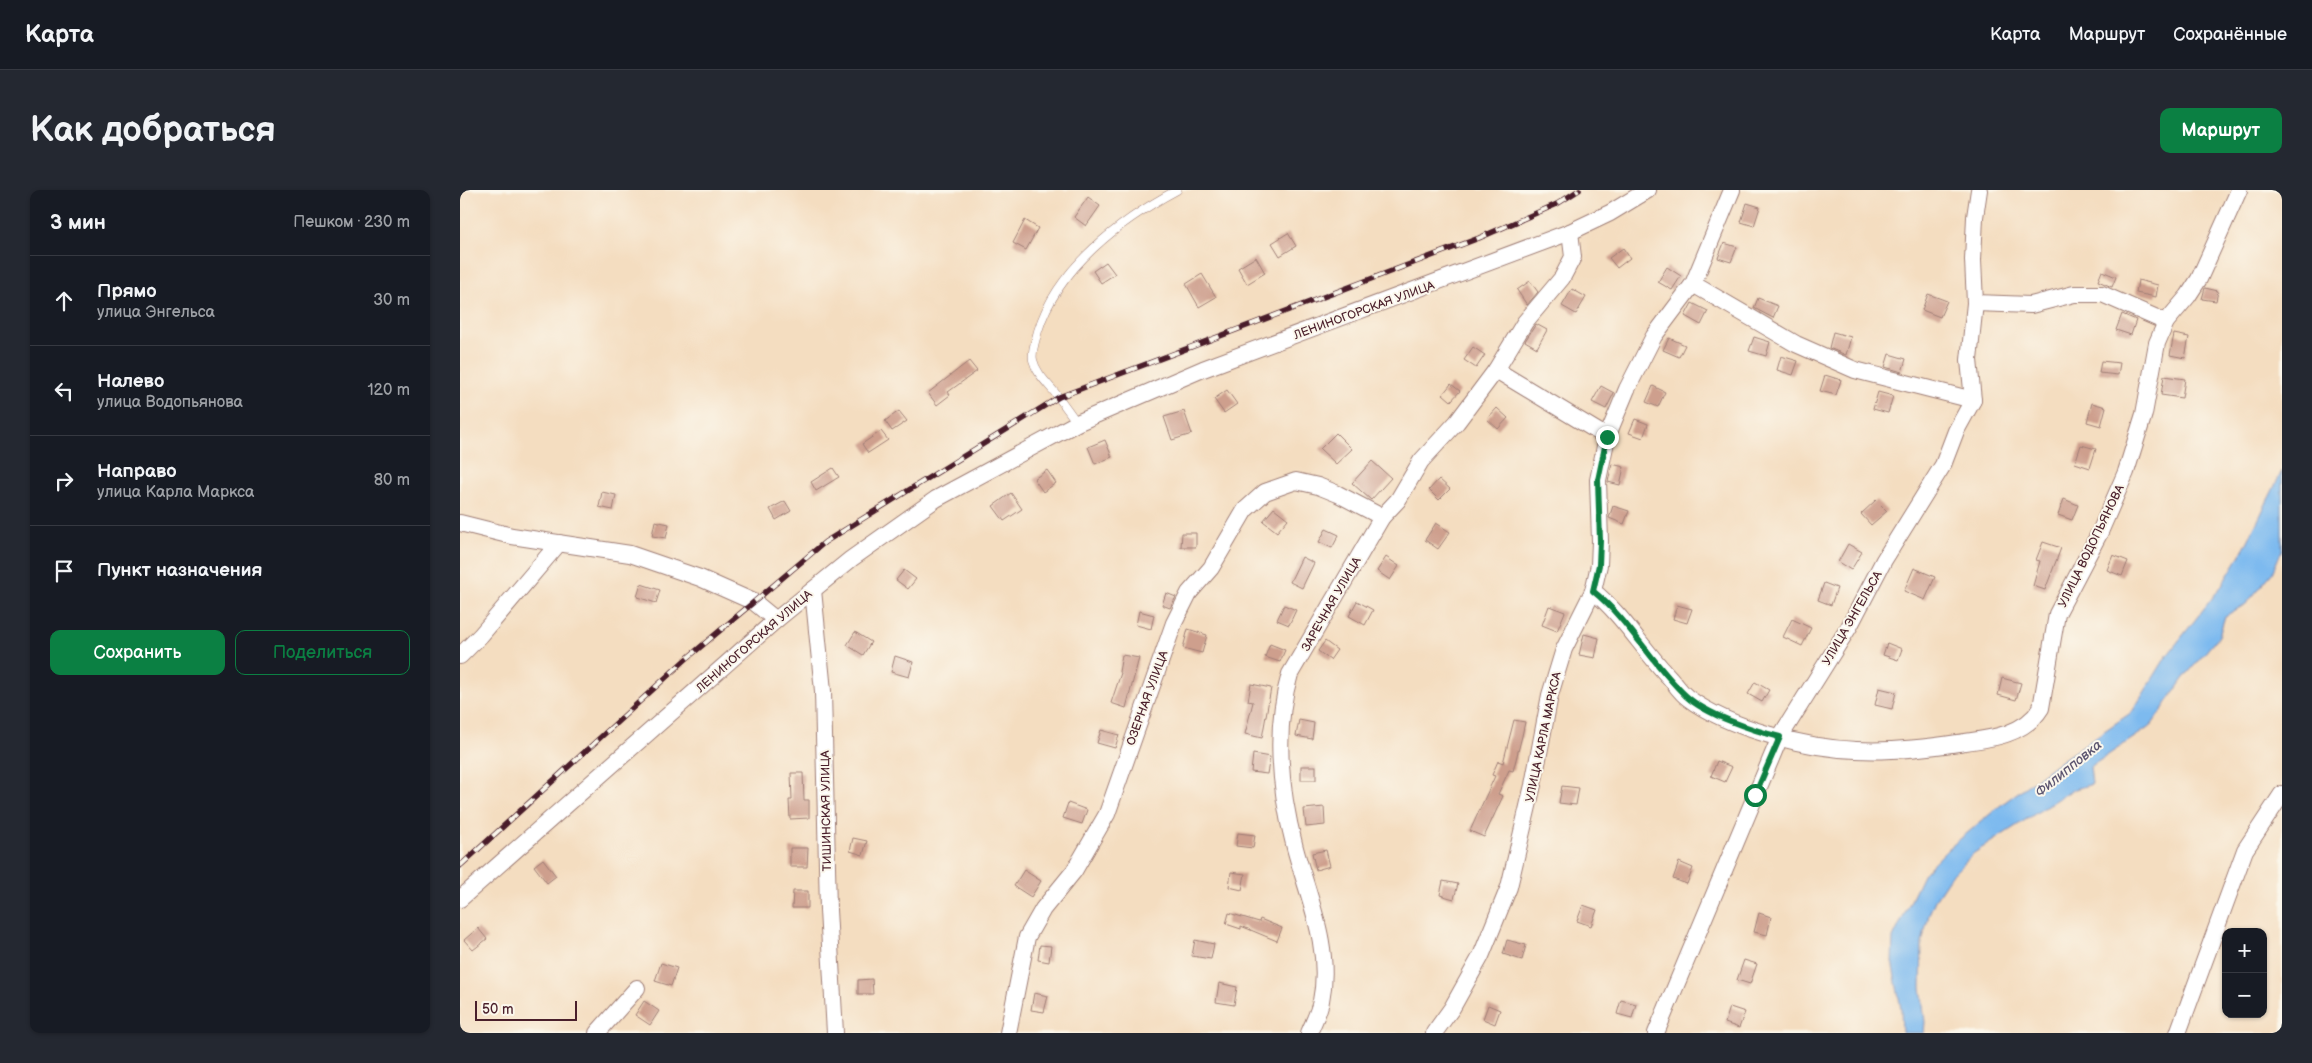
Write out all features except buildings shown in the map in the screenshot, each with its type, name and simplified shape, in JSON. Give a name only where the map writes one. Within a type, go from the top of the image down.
[{"type":"street","name":"ЛЕНИНОГОРСКАЯ УЛИЦА","points":[[460,899],[776,620],[851,559],[936,498],[1077,423],[1203,369],[1570,232],[1610,213],[1648,190]]},
{"type":"street","name":"УЛИЦА КАРЛА МАРКСА","points":[[1434,1033],[1452,1008],[1481,956],[1509,887],[1533,785],[1550,695],[1564,649],[1593,591],[1599,565],[1598,480],[1607,437],[1627,390],[1654,336],[1693,284],[1732,190]]},
{"type":"street","points":[[1693,284],[1796,344],[1855,370],[1973,400],[1969,360],[1975,303],[1973,260],[1975,217],[1979,190]]},
{"type":"street","name":"УЛИЦА ВОДОПЬЯНОВА","points":[[1593,591],[1610,604],[1654,662],[1688,697],[1747,728],[1780,737],[1856,750],[1925,748],[1984,739],[2012,732],[2034,719],[2041,708],[2057,614],[2100,532],[2126,472],[2144,414],[2157,343],[2166,322],[2188,296],[2199,279],[2239,190]]},
{"type":"street","name":"ЗАРЕЧНАЯ УЛИЦА","points":[[1309,1033],[1321,1001],[1324,970],[1319,928],[1294,846],[1283,787],[1279,752],[1282,700],[1290,674],[1382,517],[1398,500],[1421,461],[1457,422],[1496,370],[1525,322],[1562,278],[1573,257],[1570,232]]},
{"type":"street","points":[[1975,303],[2031,306],[2074,294],[2102,294],[2166,322]]},
{"type":"street","points":[[1496,370],[1607,437]]},
{"type":"street","name":"УЛИЦА ЭНГЕЛЬСА","points":[[1656,1033],[1780,737],[1849,628],[1884,560],[1943,465],[1956,432],[1973,400]]},
{"type":"street","name":"ОЗЕРНАЯ УЛИЦА","points":[[1008,1033],[1027,937],[1043,909],[1074,871],[1107,814],[1174,623],[1189,593],[1211,568],[1245,510],[1265,492],[1296,481],[1332,491],[1382,517]]},
{"type":"street","points":[[460,523],[512,536],[639,557],[700,578],[754,602],[776,620]]},
{"type":"street","points":[[460,656],[481,635],[559,543]]},
{"type":"street","name":"ТИШИНСКАЯ УЛИЦА","points":[[813,590],[823,691],[828,910],[835,1033]]},
{"type":"street","points":[[2178,1033],[2245,850],[2282,794]]},
{"type":"street","points":[[597,1033],[637,988]]},
{"type":"lane","points":[[1077,423],[1059,397],[1039,374],[1032,358],[1042,319],[1058,290],[1074,269],[1114,230],[1145,207],[1177,190]]},
{"type":"water","name":"Филипповка","points":[[2282,471],[2282,550],[2272,573],[2246,604],[2225,616],[2219,636],[2183,679],[2151,726],[2090,767],[2092,784],[2072,790],[1974,853],[1950,877],[1936,898],[1929,914],[1922,943],[1921,987],[1925,1022],[1924,1033],[1902,1033],[1901,1009],[1892,961],[1893,938],[1924,873],[1948,849],[2001,805],[2056,764],[2132,712],[2166,657],[2220,588],[2245,547]]},
{"type":"railway","points":[[460,866],[685,660],[825,542],[1059,397],[1479,238],[1557,204],[1579,190]]},
{"type":"route","points":[[1607,437],[1598,480],[1599,565],[1593,591],[1610,604],[1654,662],[1688,697],[1709,710],[1747,728],[1780,737],[1755,795]]}]
